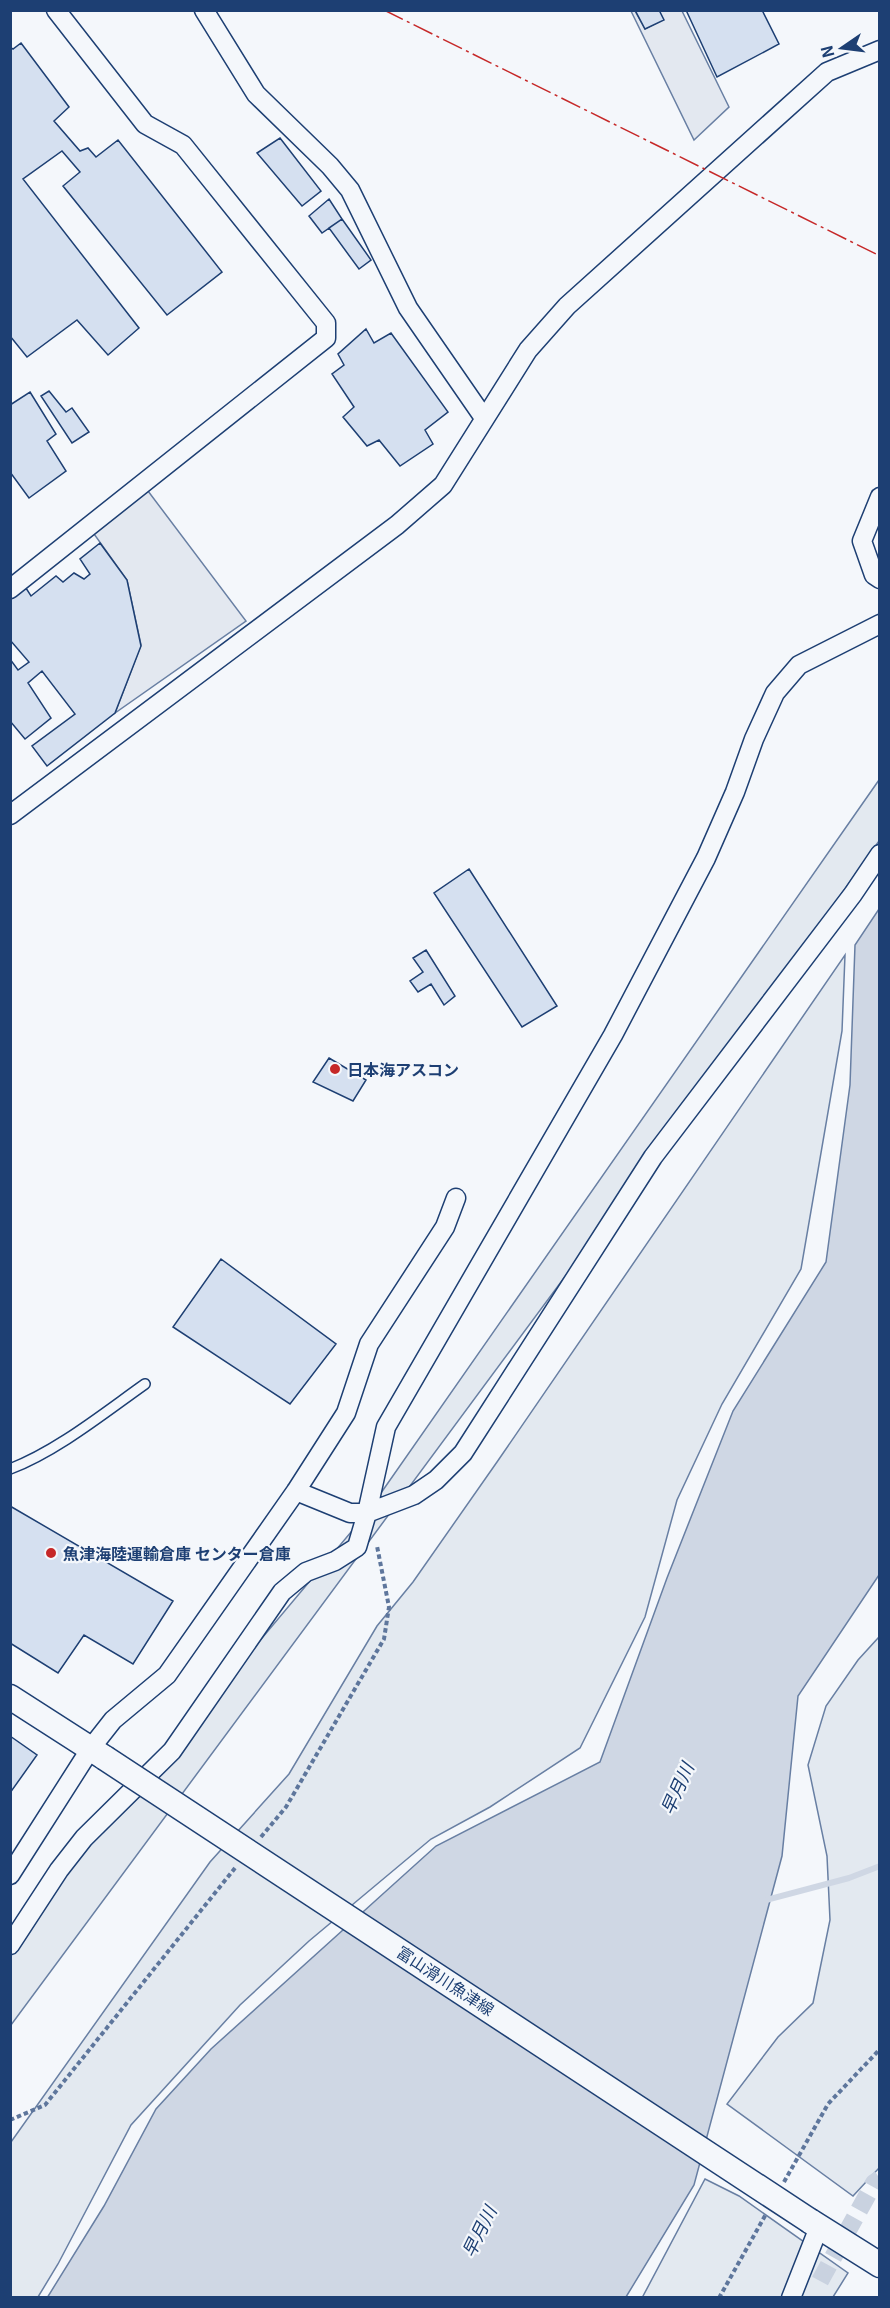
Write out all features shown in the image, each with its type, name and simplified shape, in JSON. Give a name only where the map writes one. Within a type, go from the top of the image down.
[{"type":"main road","name":"富山滑川魚津線","points":[[10,1697],[879,2265]]},
{"type":"street","points":[[10,589],[326,338],[326,323],[183,145],[145,124],[56,10]]},
{"type":"street","points":[[204,10],[256,94],[330,166],[350,190],[408,308],[484,418]]},
{"type":"street","points":[[10,815],[397,525],[443,485],[528,350],[567,306],[827,72],[879,50]]},
{"type":"street","points":[[879,497],[862,541],[874,575],[879,579]]},
{"type":"street","points":[[10,1944],[59,1870],[84,1838],[172,1751],[282,1592],[306,1572],[335,1562],[357,1546],[367,1513],[386,1427],[619,1025],[706,858],[775,693],[799,664],[879,624]]},
{"type":"street","points":[[296,1491],[350,1513],[367,1513],[414,1495],[436,1480],[463,1453],[653,1157],[853,894],[879,854]]},
{"type":"street","points":[[10,1875],[98,1753],[113,1720],[167,1675],[296,1491],[346,1413],[369,1344],[445,1227],[456,1198]]},
{"type":"street","points":[[791,2298],[814,2224]]},
{"type":"lane","points":[[10,1469],[22,1465],[83,1428],[145,1384]]},
{"type":"path","points":[[784,2183],[828,2104],[879,2049]]},
{"type":"path","points":[[719,2298],[767,2213]]},
{"type":"shaded area","points":[[631,11],[635,11],[645,29],[663,20],[659,11],[682,11],[729,107],[694,140]]},
{"type":"shaded area","points":[[148,491],[246,621],[115,713],[141,645],[127,580],[94,534]]},
{"type":"shaded area","points":[[879,780],[879,841],[672,1132],[11,2025],[11,1937],[367,1513]]},
{"type":"shaded area","points":[[845,955],[842,1031],[801,1269],[722,1404],[677,1500],[645,1617],[580,1748],[490,1807],[431,1839],[309,1941],[240,2005],[131,2125],[58,2264],[38,2297],[11,2298],[11,2142],[210,1862],[289,1774],[377,1626],[413,1582],[497,1462]]},
{"type":"shaded area","points":[[879,1637],[879,2168],[853,2196],[727,2104],[778,2037],[813,2003],[830,1920],[827,1856],[808,1765],[826,1706],[858,1660]]},
{"type":"shaded area","points":[[705,2179],[739,2196],[848,2273],[833,2297],[642,2298]]},
{"type":"water","name":"早月川","points":[[879,909],[879,1575],[798,1696],[782,1856],[694,2185],[626,2297],[47,2298],[104,2206],[156,2109],[211,2049],[436,1846],[600,1762],[667,1578],[733,1411],[826,1262],[850,1085],[855,945]]},
{"type":"building","points":[[635,10],[659,10],[664,20],[645,29]]},
{"type":"building","points":[[686,10],[762,10],[779,44],[717,77]]},
{"type":"building","points":[[21,43],[69,107],[54,121],[80,151],[88,148],[96,157],[118,140],[222,272],[167,315],[63,186],[80,172],[62,151],[23,179],[139,328],[108,355],[77,320],[27,357],[10,336],[10,47],[13,49]]},
{"type":"building","points":[[280,138],[321,191],[302,206],[257,153]]},
{"type":"building","points":[[329,199],[342,219],[322,233],[309,216]]},
{"type":"building","points":[[342,219],[371,260],[359,269],[329,228]]},
{"type":"building","points":[[366,329],[374,343],[391,333],[448,412],[425,430],[433,444],[400,466],[379,440],[367,446],[343,417],[354,407],[332,374],[344,365],[338,354]]},
{"type":"building","points":[[49,391],[66,412],[72,408],[89,432],[72,443],[41,396]]},
{"type":"building","points":[[30,392],[56,434],[47,441],[66,471],[29,498],[10,472],[10,405]]},
{"type":"building","points":[[100,543],[127,580],[141,646],[115,713],[47,766],[32,746],[75,714],[42,671],[28,683],[51,718],[25,739],[10,721],[10,659],[18,670],[29,662],[10,640],[10,600],[26,588],[31,596],[56,576],[63,582],[74,573],[84,579],[90,574],[80,559]]},
{"type":"building","points":[[469,869],[557,1006],[522,1027],[434,893]]},
{"type":"building","points":[[426,950],[455,996],[444,1005],[431,984],[418,992],[410,981],[423,972],[413,958]]},
{"type":"building","name":"日本海アスコン","points":[[329,1058],[366,1080],[353,1101],[313,1082]]},
{"type":"building","points":[[221,1259],[336,1344],[290,1404],[173,1327]]},
{"type":"building","name":"魚津海陸運輸倉庫 センター倉庫","points":[[10,1506],[173,1601],[133,1664],[84,1635],[58,1673],[10,1643]]},
{"type":"building","points":[[10,1736],[37,1755],[10,1793]]},
{"type":"waterway","points":[[762,1901],[849,1878],[880,1866]]},
{"type":"tunnel","points":[[820,2281],[874,2183],[880,2179]]},
{"type":"power","points":[[384,10],[880,256]]},
{"type":"place","name":"日本海アスコン","points":[[335,1069]]},
{"type":"place","name":"魚津海陸運輸倉庫 センター倉庫","points":[[51,1553]]}]
